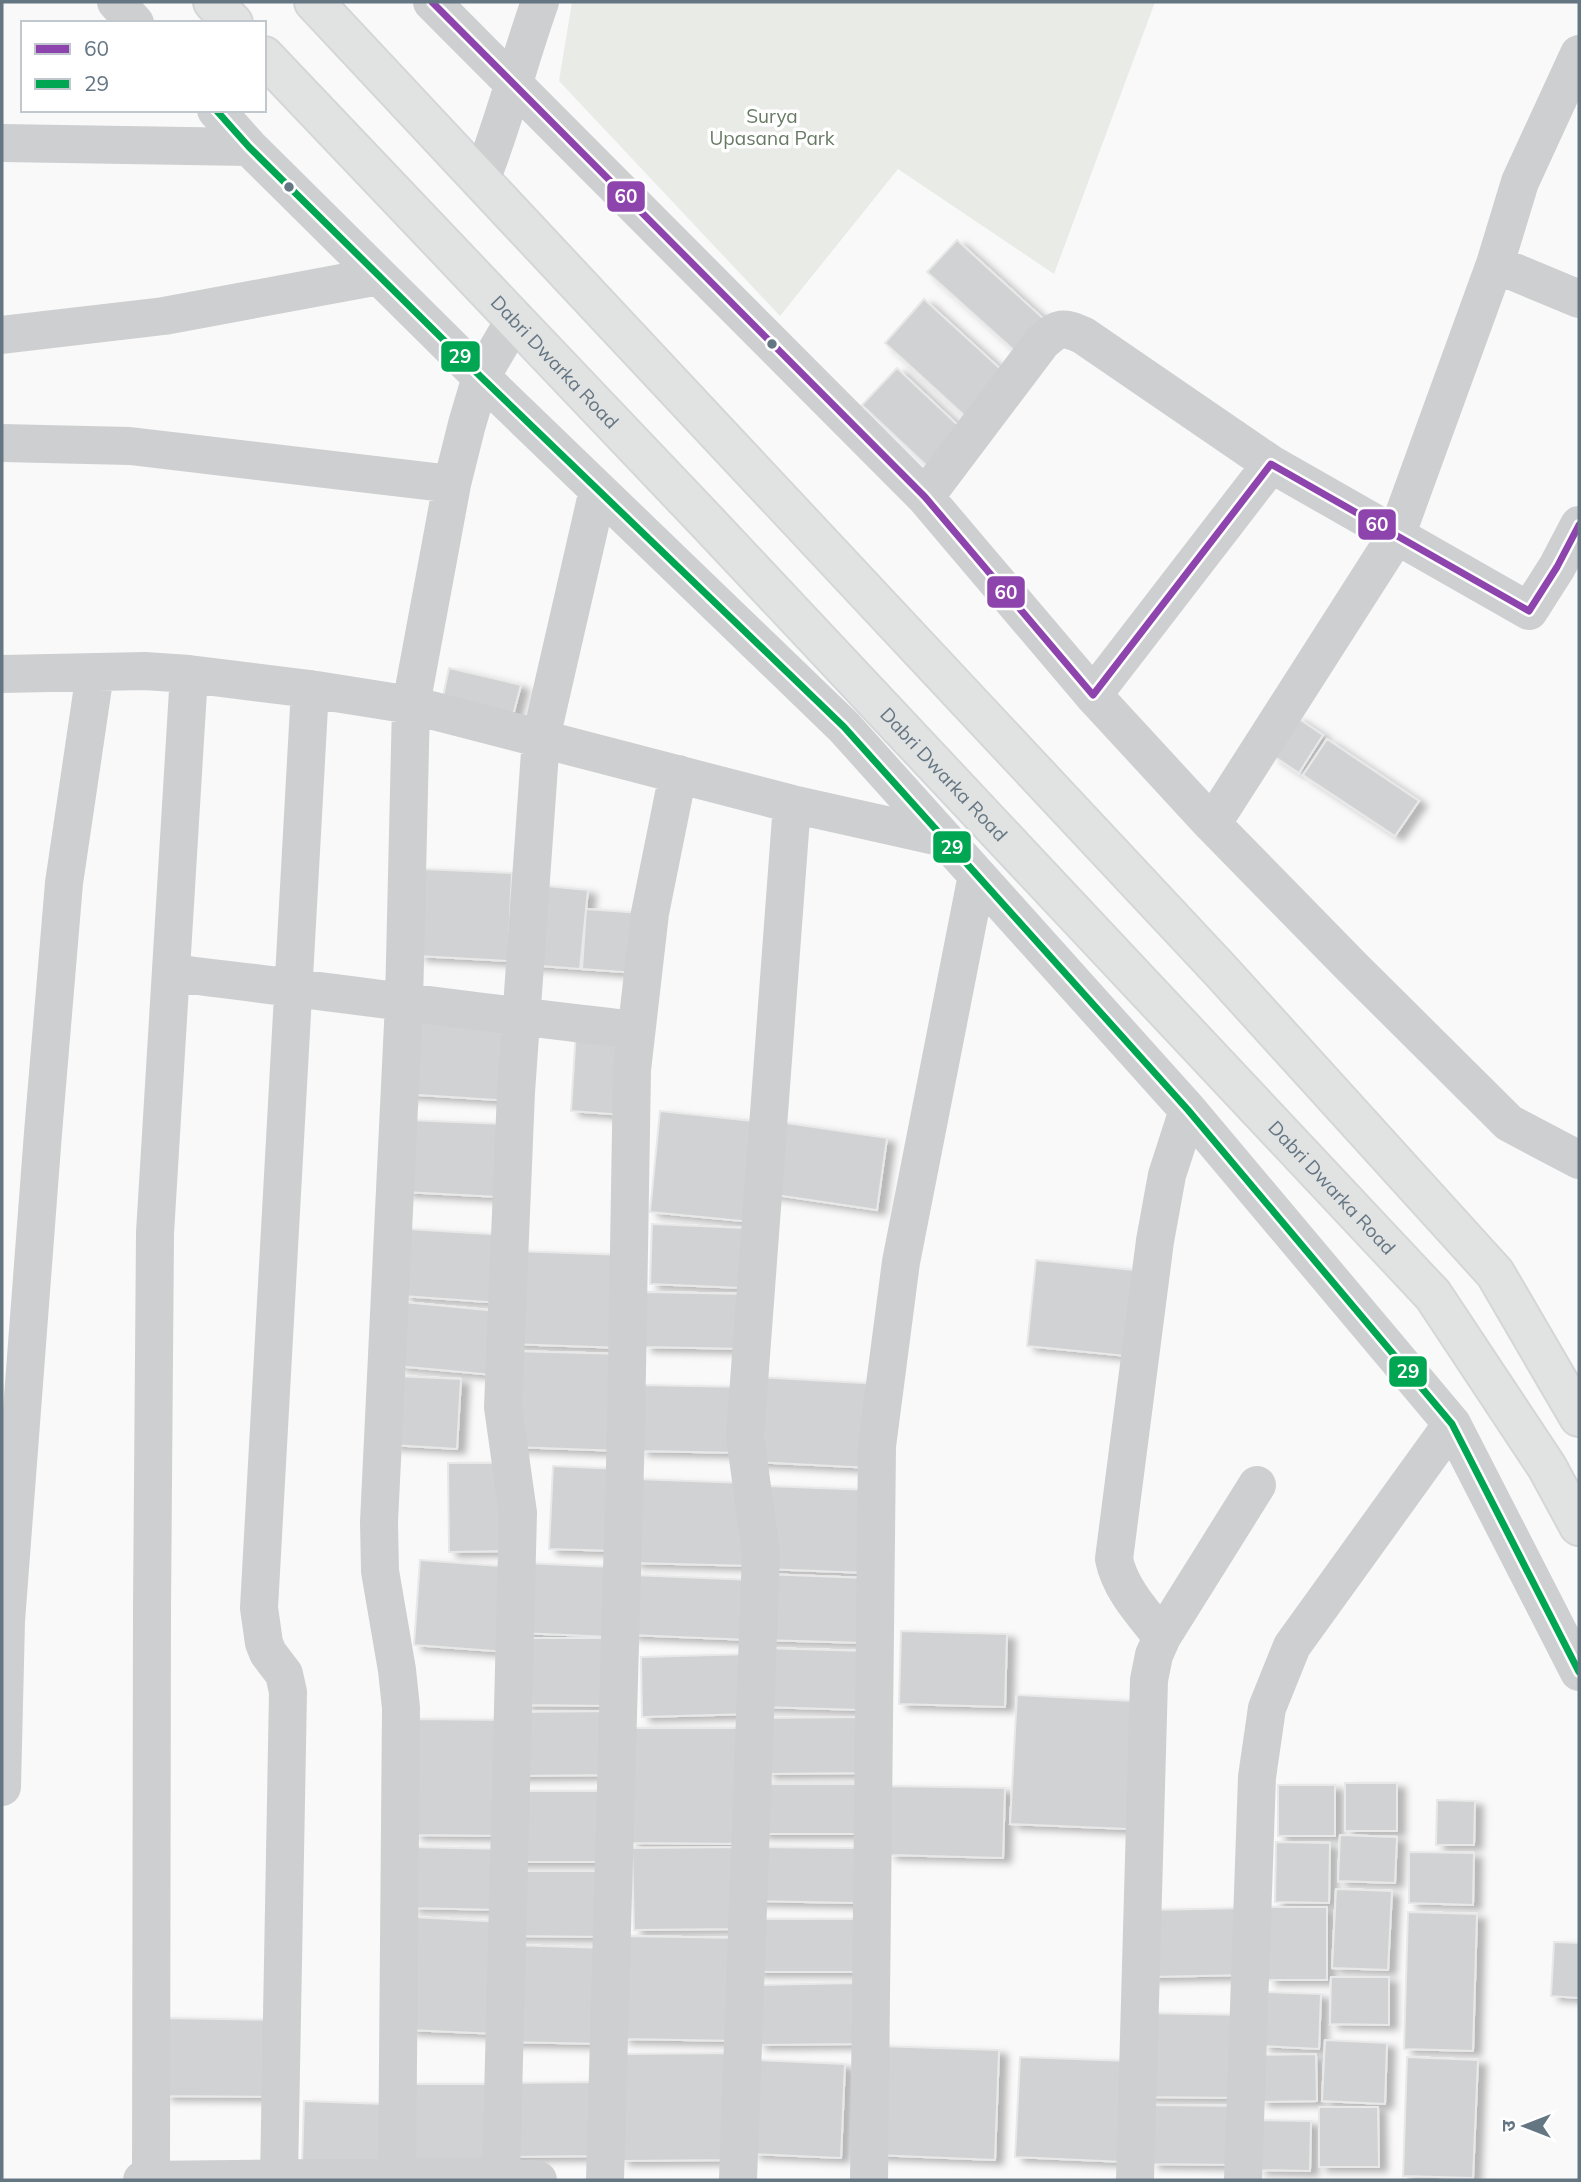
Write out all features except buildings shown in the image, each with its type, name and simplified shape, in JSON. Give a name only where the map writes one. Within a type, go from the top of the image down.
[{"type":"main road","points":[[213,2],[231,21]]},
{"type":"main road","points":[[314,2],[1221,971],[1495,1273],[1579,1417]]},
{"type":"main road","name":"Dabri Dwarka Road","points":[[266,58],[1433,1295],[1547,1468],[1579,1526]]},
{"type":"street","points":[[116,2],[133,21]]},
{"type":"street","points":[[432,2],[925,497],[1093,695],[1212,824],[1353,968],[1509,1123],[1579,1160]]},
{"type":"street","points":[[481,180],[499,135],[540,2]]},
{"type":"street","points":[[1212,824],[1396,536],[1495,264],[1520,182],[1579,54]]},
{"type":"street","points":[[218,112],[249,147],[481,377],[844,727],[1188,1110],[1452,1424],[1579,1672]]},
{"type":"street","points":[[2,143],[249,147]]},
{"type":"street","points":[[1495,264],[1579,299]]},
{"type":"street","points":[[2,335],[164,316],[379,276]]},
{"type":"street","points":[[397,2179],[401,1708],[380,1572],[379,1522],[404,1003],[411,705],[452,484],[481,377],[514,319]]},
{"type":"street","points":[[925,497],[1042,342],[1056,330],[1069,329],[1271,464],[1529,611],[1568,573],[1579,525]]},
{"type":"street","points":[[2,443],[130,446],[452,484]]},
{"type":"street","points":[[1093,695],[1271,464]]},
{"type":"street","points":[[500,2176],[518,1513],[503,1407],[516,1092],[541,738],[598,490]]},
{"type":"street","points":[[2,674],[145,671],[189,674],[411,705],[792,804],[944,838]]},
{"type":"street","points":[[2,1787],[6,1621],[45,1105],[64,883],[95,673]]},
{"type":"street","points":[[151,2180],[155,1233],[189,674]]},
{"type":"street","points":[[279,2178],[288,1692],[284,1674],[264,1643],[259,1608],[310,689]]},
{"type":"street","points":[[605,2180],[627,1415],[632,1070],[650,913],[678,774]]},
{"type":"street","points":[[738,2180],[761,1553],[745,1436],[792,804]]},
{"type":"street","points":[[869,2180],[877,1446],[901,1262],[977,875]]},
{"type":"street","points":[[171,973],[636,1030]]},
{"type":"street","points":[[1162,1637],[1128,1593],[1117,1573],[1114,1559],[1155,1241],[1167,1175],[1188,1110]]},
{"type":"street","points":[[1243,2180],[1257,1776],[1267,1708],[1292,1646],[1452,1424]]},
{"type":"street","points":[[1135,2180],[1149,1680],[1154,1656],[1162,1637],[1257,1485]]},
{"type":"street","points":[[142,2180],[500,2176],[538,2180]]},
{"type":"green space","name":"Surya Upasana Park","points":[[572,2],[1155,2],[1054,274],[898,169],[780,316],[559,81]]},
{"type":"transit line","name":"60","points":[[432,2],[925,497],[1093,695],[1271,464],[1529,611],[1579,525]]},
{"type":"transit line","name":"29","points":[[218,112],[249,147],[481,377],[844,727],[1188,1110],[1452,1424],[1579,1672]]}]
